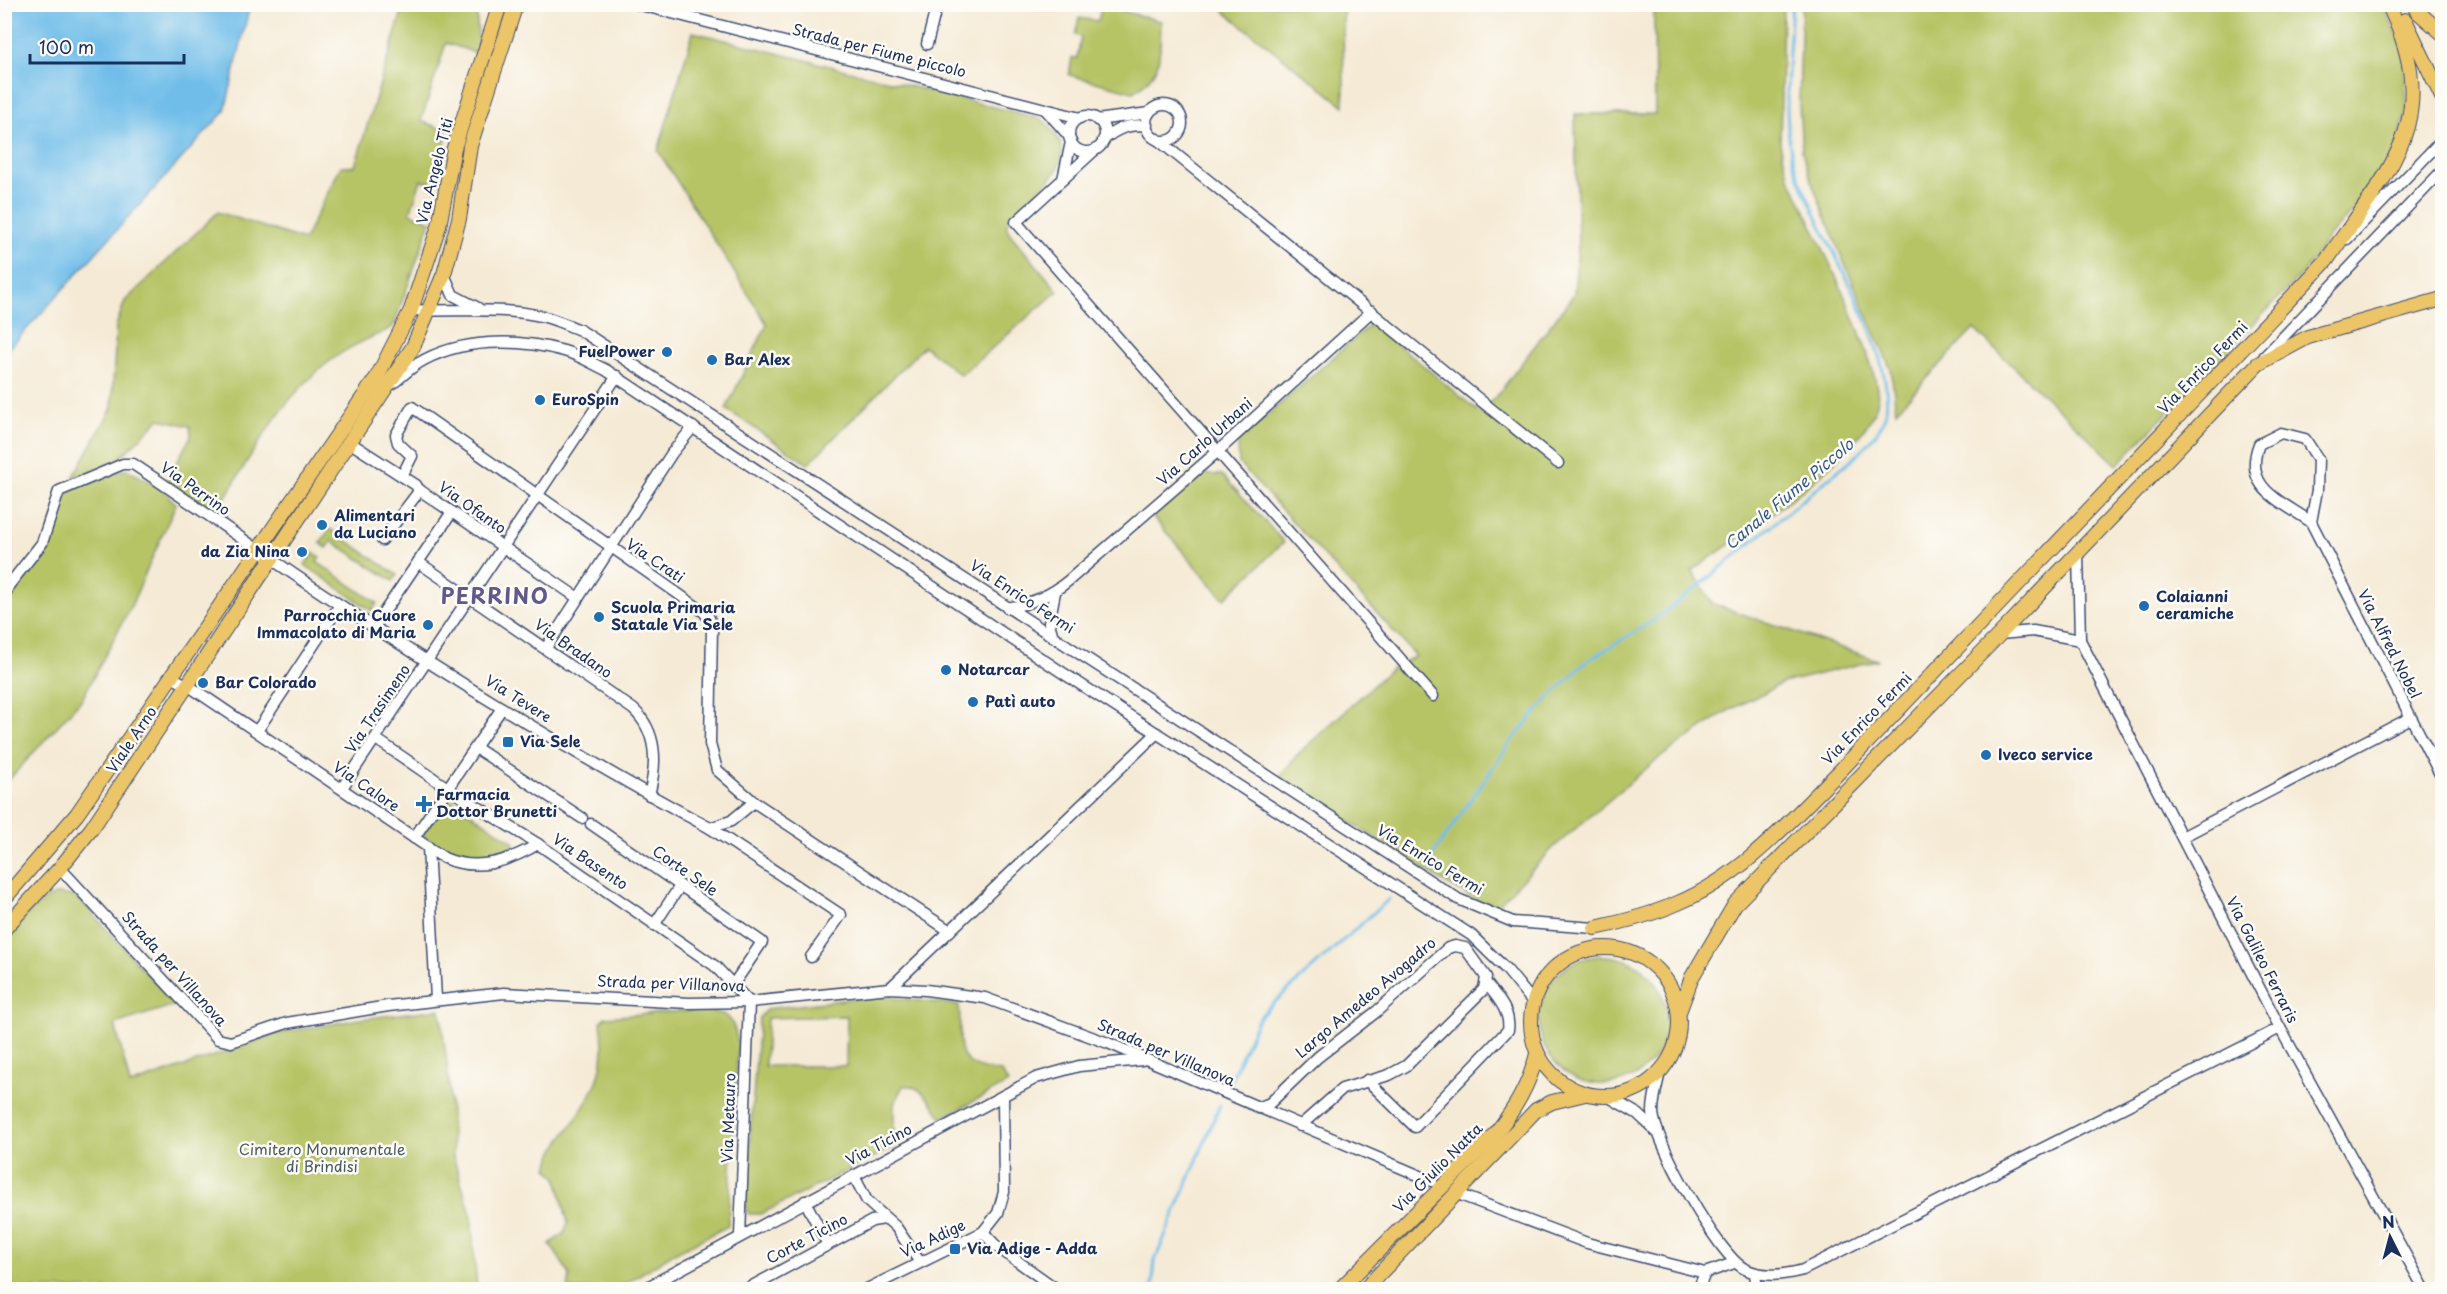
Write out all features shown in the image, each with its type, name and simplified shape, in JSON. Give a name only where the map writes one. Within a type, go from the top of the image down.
[{"type":"main road","name":"Via Angelo Titi","points":[[411,310],[439,226],[454,148],[500,4]]},
{"type":"main road","name":"Via Angelo Titi","points":[[430,309],[444,274],[459,219],[470,146],[516,4]]},
{"type":"main road","points":[[2326,261],[2388,175],[2403,141],[2411,108],[2407,50],[2388,4]]},
{"type":"main road","points":[[2397,4],[2442,97]]},
{"type":"main road","points":[[2413,4],[2442,33]]},
{"type":"main road","name":"Via Enrico Fermi","points":[[1595,928],[1637,918],[1679,903],[1709,887],[1756,854],[1837,774],[2326,261]]},
{"type":"main road","points":[[1679,1012],[1692,977],[1735,904],[2000,634],[2258,364],[2308,337],[2442,299]]},
{"type":"main road","name":"Viale Arno","points":[[4,929],[60,868],[92,828],[387,388],[413,347],[430,309]]},
{"type":"main road","name":"Viale Arno","points":[[4,899],[77,814],[377,377],[411,310]]},
{"type":"main road","points":[[1576,953],[1595,928],[1621,949]]},
{"type":"main road","points":[[1599,947],[1621,949],[1642,957],[1660,971],[1673,990],[1679,1012],[1679,1035],[1671,1057],[1660,1072],[1637,1089],[1607,1096],[1587,1094],[1566,1086],[1537,1054],[1532,1037],[1533,1002],[1542,981],[1557,964],[1576,953],[1599,947]]},
{"type":"main road","name":"Via Giulio Natta","points":[[1339,1290],[1495,1134],[1515,1109],[1531,1078],[1537,1054]]},
{"type":"main road","name":"Via Giulio Natta","points":[[1364,1290],[1536,1110],[1552,1102],[1587,1094]]},
{"type":"street","name":"Strada per Fiume piccolo","points":[[637,4],[1080,118]]},
{"type":"street","points":[[927,44],[937,4]]},
{"type":"street","points":[[1184,158],[1177,143],[1181,117],[1175,108],[1158,106],[1148,119],[1118,128],[1016,222],[1433,696]]},
{"type":"street","points":[[1045,108],[1079,150],[1100,144]]},
{"type":"street","points":[[1063,179],[1071,125],[1080,118],[1148,119]]},
{"type":"street","points":[[1148,119],[1157,138],[1558,463]]},
{"type":"street","points":[[1097,120],[1104,129],[1100,144]]},
{"type":"street","points":[[1157,138],[1168,140],[1178,134]]},
{"type":"street","name":"Via Enrico Fermi","points":[[2326,261],[2442,140]]},
{"type":"street","points":[[2258,364],[2442,171]]},
{"type":"street","name":"Via Enrico Fermi","points":[[444,274],[453,295],[481,309]]},
{"type":"street","name":"Via Enrico Fermi","points":[[411,310],[481,309],[546,317],[580,330],[1458,899],[1513,922],[1595,928]]},
{"type":"street","name":"Via Carlo Urbani","points":[[1007,608],[1031,603],[1055,592],[1217,452],[1372,311]]},
{"type":"street","points":[[387,388],[417,364],[444,352],[464,346],[495,343],[522,343],[566,352],[617,376],[1157,733],[1471,935],[1507,970],[1533,1002]]},
{"type":"street","name":"Via Trasimeno","points":[[342,788],[617,376]]},
{"type":"street","name":"Via Crati","points":[[402,476],[412,456],[398,442],[396,435],[412,407],[710,618],[712,627],[711,744],[717,770],[754,802],[950,931]]},
{"type":"street","points":[[546,648],[672,453],[693,427]]},
{"type":"street","points":[[2281,433],[2305,439],[2318,459],[2317,490],[2311,522],[2271,496],[2258,481],[2253,460],[2259,444],[2281,433]]},
{"type":"street","name":"Via Ofanto","points":[[349,442],[416,485],[419,490],[578,598]]},
{"type":"street","name":"Via Perrino","points":[[4,596],[9,585],[42,543],[59,491],[112,468],[133,464],[258,550]]},
{"type":"street","points":[[382,540],[419,490]]},
{"type":"street","points":[[374,627],[452,512]]},
{"type":"street","name":"Via Alfred Nobel","points":[[2311,522],[2442,778]]},
{"type":"street","points":[[258,550],[271,559]]},
{"type":"street","points":[[2000,634],[2033,631],[2080,640],[2078,552]]},
{"type":"street","name":"Via Tevere","points":[[271,559],[340,606],[502,708],[649,795],[710,828],[841,915],[812,957]]},
{"type":"street","name":"Via Bradano","points":[[418,562],[546,648],[644,719],[650,729],[656,770],[649,795]]},
{"type":"street","points":[[1053,637],[1049,623],[1055,592]]},
{"type":"street","points":[[256,731],[340,606]]},
{"type":"street","name":"Via Galileo Ferraris","points":[[2080,640],[2280,1028],[2425,1290]]},
{"type":"street","name":"Via Calore","points":[[171,677],[189,686],[444,858],[471,865],[514,858],[538,844]]},
{"type":"street","points":[[414,838],[502,708]]},
{"type":"street","points":[[2182,837],[2410,718]]},
{"type":"street","points":[[890,988],[1157,733]]},
{"type":"street","name":"Via Basento","points":[[376,739],[449,789],[538,844],[715,966],[749,1002]]},
{"type":"street","name":"Corte Sele","points":[[476,748],[587,821],[762,942],[733,985]]},
{"type":"street","points":[[710,828],[730,821],[754,802]]},
{"type":"street","points":[[428,847],[436,999]]},
{"type":"street","name":"Strada per Villanova","points":[[60,868],[194,1010],[218,1040],[231,1042],[286,1023],[436,999],[524,993],[688,1003],[749,1002],[890,988],[986,998],[1108,1043],[1142,1060],[1432,1181]]},
{"type":"street","points":[[654,925],[680,885]]},
{"type":"street","name":"Largo Amedeo Avogadro","points":[[1258,1108],[1270,1103],[1318,1057],[1377,1011],[1448,948],[1455,946],[1466,948],[1486,977],[1486,983],[1505,1009],[1510,1021],[1508,1030],[1415,1127],[1367,1080]]},
{"type":"street","points":[[1300,1126],[1342,1089],[1389,1075],[1406,1066],[1484,989],[1486,983]]},
{"type":"street","name":"Via Metauro","points":[[740,1236],[749,1002]]},
{"type":"street","points":[[1660,1072],[1653,1114],[1659,1134],[1700,1217],[1734,1263],[1755,1273],[1774,1276],[1803,1270],[2280,1028]]},
{"type":"street","name":"Via Ticino","points":[[642,1290],[1036,1078],[1079,1066],[1142,1060]]},
{"type":"street","name":"Via Adige","points":[[865,1290],[881,1287],[919,1262],[983,1232],[998,1213],[1004,1192],[1003,1096]]},
{"type":"street","points":[[1607,1096],[1638,1114],[1659,1134]]},
{"type":"street","points":[[854,1176],[867,1201],[896,1227],[919,1262]]},
{"type":"street","points":[[1463,1196],[1587,1243],[1706,1273],[1734,1263]]},
{"type":"street","points":[[805,1201],[828,1245]]},
{"type":"street","name":"Corte Ticino","points":[[745,1290],[872,1221],[885,1219]]},
{"type":"street","points":[[983,1232],[996,1246],[1058,1290]]},
{"type":"street","points":[[1698,1290],[1706,1273]]},
{"type":"street","points":[[1755,1273],[1757,1290]]},
{"type":"green space","points":[[404,5],[476,5],[479,54],[446,43],[421,121],[448,131],[434,184],[421,180],[410,213],[431,221],[393,327],[340,354],[301,387],[269,427],[216,513],[166,482],[191,436],[190,426],[159,419],[114,464],[73,478],[112,408],[116,326],[125,301],[218,212],[304,240],[341,166],[355,166]]},
{"type":"green space","points":[[1216,5],[1343,5],[1344,106]]},
{"type":"green space","points":[[1654,5],[1783,5],[1780,144],[1788,175],[1858,327],[1876,386],[1877,404],[1867,426],[1848,448],[1796,495],[1692,571],[1713,604],[1877,660],[1783,683],[1724,713],[1654,762],[1554,847],[1497,906],[1479,902],[1442,881],[1280,777],[1297,755],[1392,668],[1416,656],[1239,463],[1238,441],[1372,323],[1480,413],[1499,393],[1574,294],[1578,246],[1575,114],[1655,114]]},
{"type":"green space","points":[[1802,5],[2383,5],[2404,49],[2407,109],[2398,144],[2368,194],[2332,233],[2303,273],[2117,465],[1974,329],[1896,411],[1891,370],[1840,253],[1812,183],[1802,151],[1799,104]]},
{"type":"green space","points":[[1102,6],[1161,21],[1160,53],[1155,70],[1143,85],[1133,92],[1069,75],[1072,58],[1077,58],[1081,37],[1075,35],[1079,18],[1098,21]]},
{"type":"green space","points":[[693,32],[1042,119],[1057,136],[1062,151],[1060,164],[1052,177],[1006,226],[1058,291],[961,375],[924,346],[808,464],[726,409],[767,324],[658,151]]},
{"type":"green space","points":[[126,469],[161,488],[176,504],[131,606],[82,699],[5,784],[5,609],[27,572],[45,552],[48,532],[61,499],[75,488]]},
{"type":"green space","points":[[1201,474],[1222,475],[1284,542],[1224,599],[1152,516]]},
{"type":"green space","points":[[330,529],[397,575],[393,581],[332,541],[327,548],[320,543]]},
{"type":"green space","points":[[313,552],[320,557],[317,562],[377,603],[372,611],[305,565]]},
{"type":"green space","points":[[447,797],[513,842],[514,846],[498,854],[481,857],[463,856],[439,846],[422,834]]},
{"type":"green space","name":"Cimitero Monumentale di Brindisi","points":[[58,894],[72,896],[83,903],[175,1005],[115,1024],[130,1085],[280,1033],[360,1019],[440,1009],[449,1080],[453,1156],[471,1214],[477,1289],[5,1289],[5,941],[35,907]]},
{"type":"green space","points":[[1603,956],[1628,961],[1648,975],[1662,995],[1667,1020],[1662,1045],[1648,1065],[1628,1079],[1603,1084],[1578,1079],[1558,1065],[1544,1045],[1539,1020],[1544,995],[1558,975],[1578,961]]},
{"type":"green space","points":[[877,996],[959,1005],[960,1042],[966,1059],[973,1065],[1001,1072],[1008,1083],[942,1118],[921,1091],[903,1086],[894,1104],[894,1147],[761,1214],[749,1214],[745,1206],[759,1018],[766,1010]],"holes":[[[847,1016],[846,1066],[765,1066],[767,1018]]]},
{"type":"green space","points":[[696,1010],[721,1013],[730,1019],[738,1043],[728,1226],[672,1254],[617,1289],[568,1289],[570,1275],[550,1244],[564,1233],[568,1223],[557,1178],[548,1168],[557,1146],[587,1101],[598,1078],[603,1053],[601,1022],[605,1017]]},
{"type":"water","points":[[5,4],[250,5],[225,111],[5,353]]},
{"type":"waterway","name":"Canale Fiume Piccolo","points":[[1428,862],[1512,740],[1544,703],[1587,661],[1651,622],[1695,589],[1857,455],[1875,435],[1885,417],[1885,384],[1878,354],[1851,287],[1804,191],[1790,147],[1787,85],[1792,4]]},
{"type":"waterway","name":"Canale Fiume Piccolo","points":[[1229,1084],[1257,1021],[1266,1010],[1389,899]]},
{"type":"waterway","name":"Canale Fiume Piccolo","points":[[1152,1290],[1155,1260],[1220,1105]]},
{"type":"place","name":"FuelPower","points":[[667,352]]},
{"type":"place","name":"Bar Alex","points":[[712,360]]},
{"type":"place","name":"EuroSpin","points":[[540,400]]},
{"type":"place","name":"Alimentari da Luciano","points":[[322,525]]},
{"type":"place","name":"da Zia Nina","points":[[302,552]]},
{"type":"place","name":"Colaianni ceramiche","points":[[2144,606]]},
{"type":"place","name":"Scuola Primaria Statale Via Sele","points":[[599,617]]},
{"type":"place","name":"Parrocchia Cuore Immacolato di Maria","points":[[428,625]]},
{"type":"place","name":"Notarcar","points":[[946,670]]},
{"type":"place","name":"Bar Colorado","points":[[203,683]]},
{"type":"place","name":"Patì auto","points":[[973,702]]},
{"type":"place","name":"Via Sele","points":[[508,742]]},
{"type":"place","name":"Iveco service","points":[[1986,755]]},
{"type":"place","name":"Farmacia Dottor Brunetti","points":[[424,804]]},
{"type":"place","name":"Via Adige - Adda","points":[[955,1249]]},
{"type":"district","name":"PERRINO","points":[[495,597]]}]
